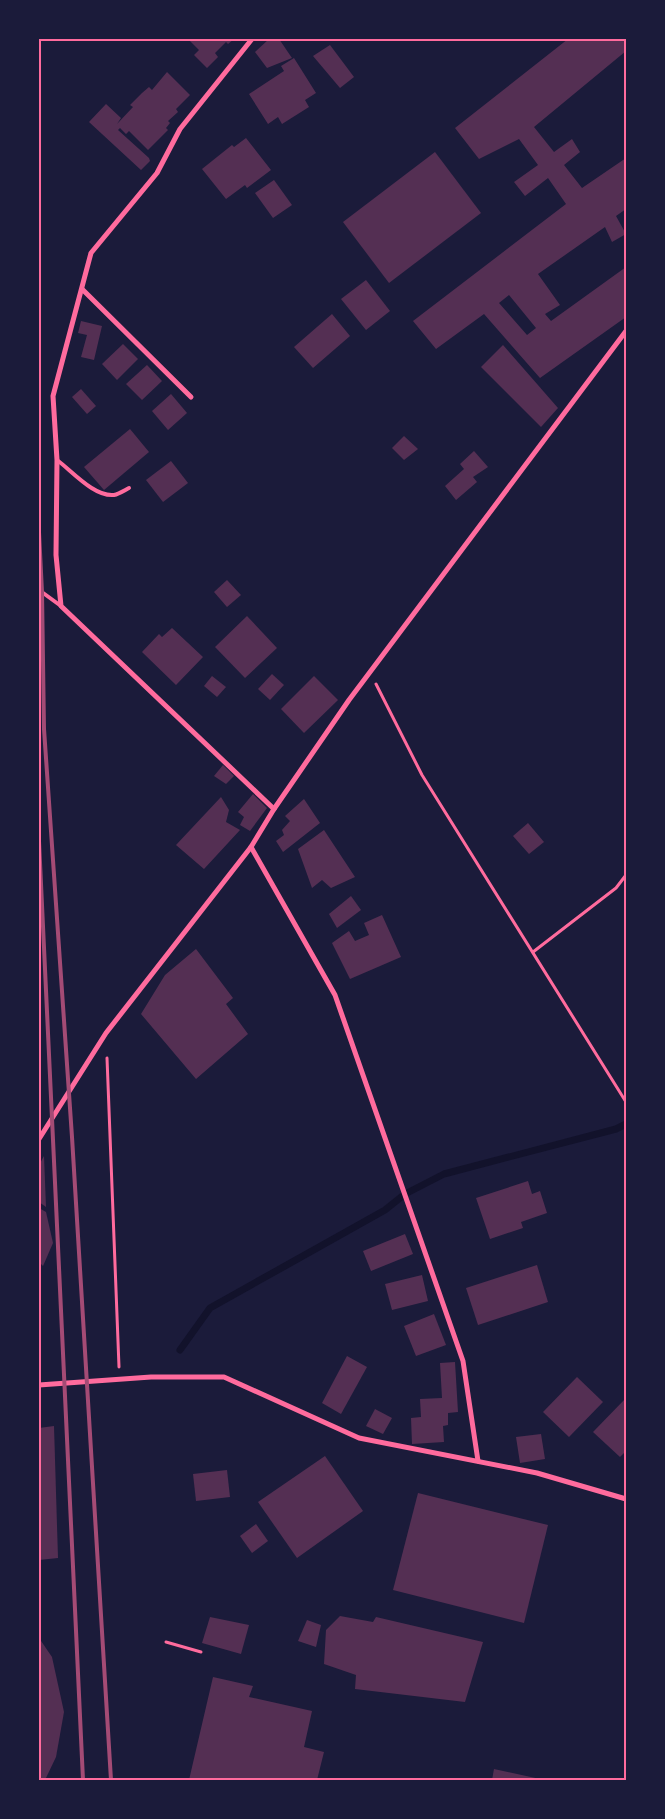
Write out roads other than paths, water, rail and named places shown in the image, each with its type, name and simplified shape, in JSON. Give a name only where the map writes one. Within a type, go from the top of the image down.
[{"type":"street","points":[[252,39],[180,129],[157,173],[91,253],[53,396],[57,460],[56,555],[61,606],[274,809]]},
{"type":"street","points":[[82,289],[191,397]]},
{"type":"street","points":[[39,1139],[106,1033],[251,847],[274,809],[370,672],[626,331]]},
{"type":"street","points":[[251,847],[335,995],[463,1361],[478,1462]]},
{"type":"street","points":[[39,1385],[120,1379],[224,1377],[359,1438],[536,1473],[626,1499]]},
{"type":"lane","points":[[57,460],[88,486],[101,492],[114,495],[129,488]]},
{"type":"lane","points":[[39,590],[61,606]]},
{"type":"waterway","points":[[180,1350],[210,1308],[385,1210],[405,1194],[444,1174],[616,1129],[626,1124]]},
{"type":"railway","points":[[39,532],[44,729],[72,1137],[111,1780]]},
{"type":"railway","points":[[39,841],[83,1780]]}]
